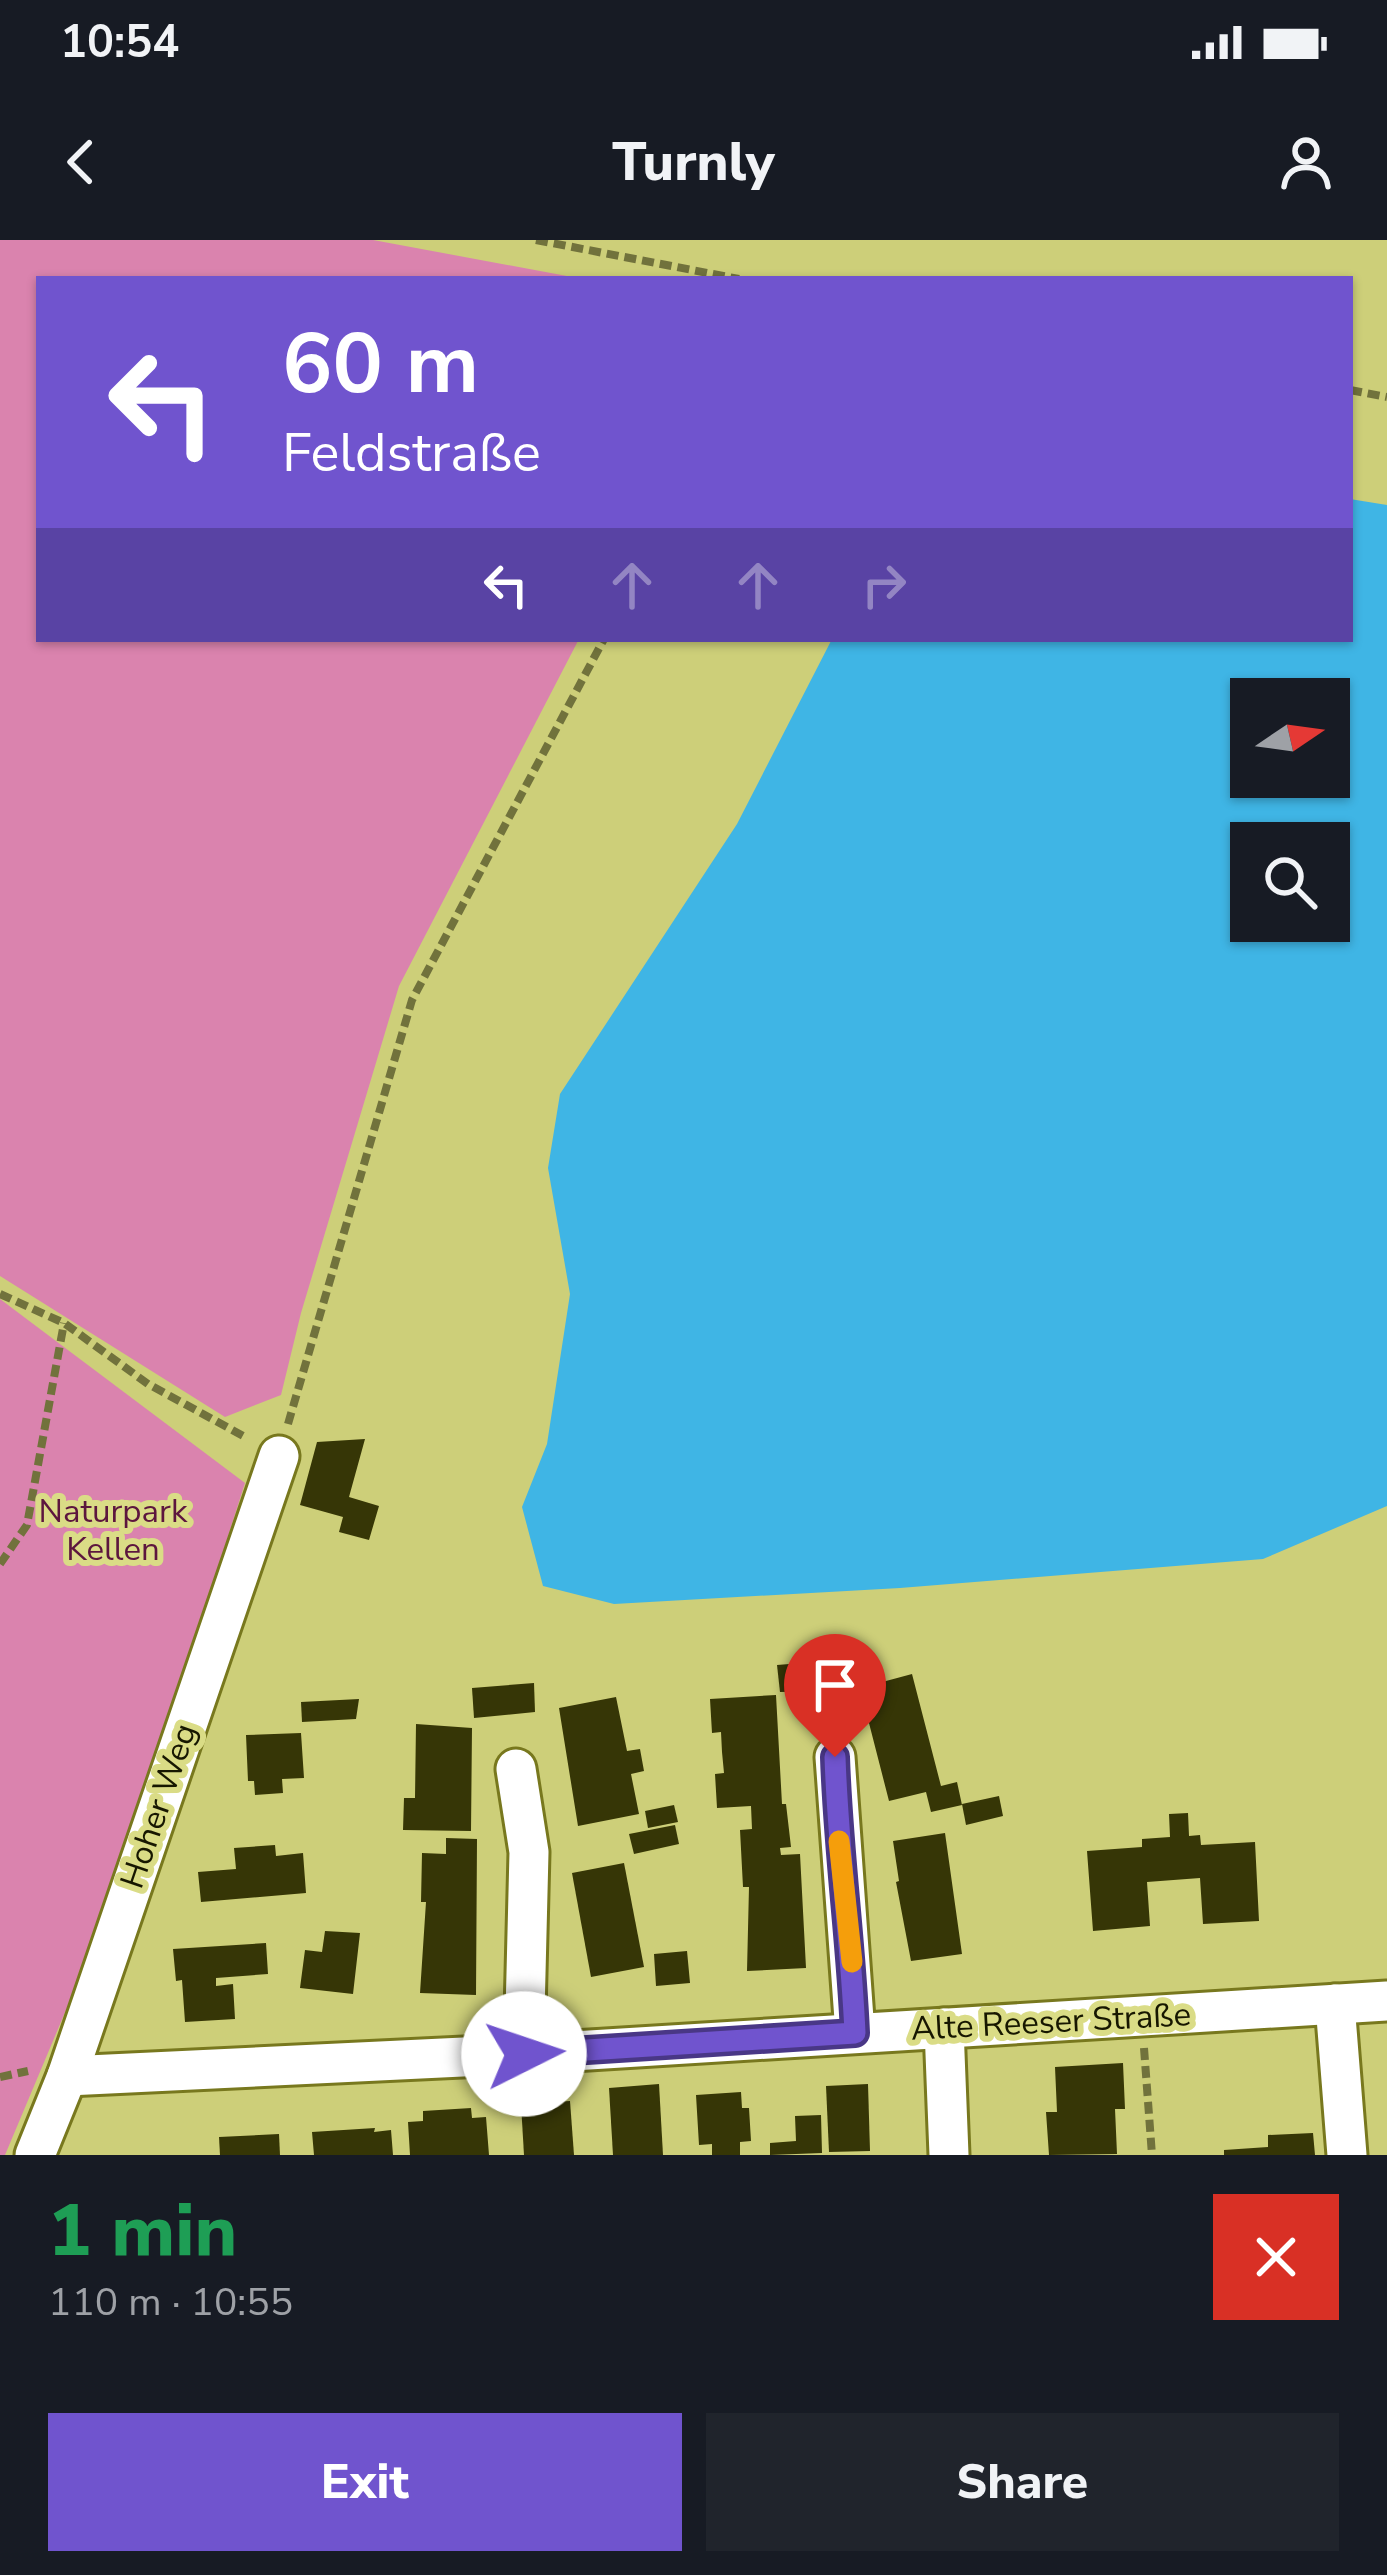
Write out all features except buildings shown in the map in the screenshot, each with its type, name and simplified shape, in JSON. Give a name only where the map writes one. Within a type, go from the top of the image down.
[{"type":"street","name":"Hoher Weg","points":[[35,2155],[68,2077],[279,1456]]},
{"type":"street","points":[[835,1757],[855,2033]]},
{"type":"street","points":[[516,1769],[529,1852],[524,2054]]},
{"type":"street","name":"Alte Reeser Straße","points":[[68,2077],[1387,2001]]},
{"type":"street","points":[[1335,2004],[1347,2155]]},
{"type":"street","points":[[944,2028],[949,2155]]},
{"type":"path","points":[[536,240],[716,276]]},
{"type":"path","points":[[1353,391],[1387,397]]},
{"type":"path","points":[[0,1294],[64,1323],[148,1384],[279,1456],[412,1000],[602,642]]},
{"type":"path","points":[[0,1564],[27,1525],[64,1323]]},
{"type":"path","points":[[1142,2016],[1152,2155]]},
{"type":"green space","points":[[0,240],[373,240],[567,276],[36,276],[36,642],[577,642],[399,986],[281,1395],[225,1417],[0,1276]]},
{"type":"green space","name":"Naturpark Kellen","points":[[0,1299],[245,1483],[111,1903],[5,2155],[0,2155]]},
{"type":"water","points":[[1353,499],[1387,505],[1387,1506],[1263,1559],[900,1588],[614,1604],[543,1586],[522,1507],[547,1444],[570,1294],[548,1168],[560,1094],[737,824],[830,642],[1353,642]]},
{"type":"slow traffic","points":[[839,1841],[852,1962]]},
{"type":"route","points":[[524,2054],[855,2033],[835,1757]]}]
